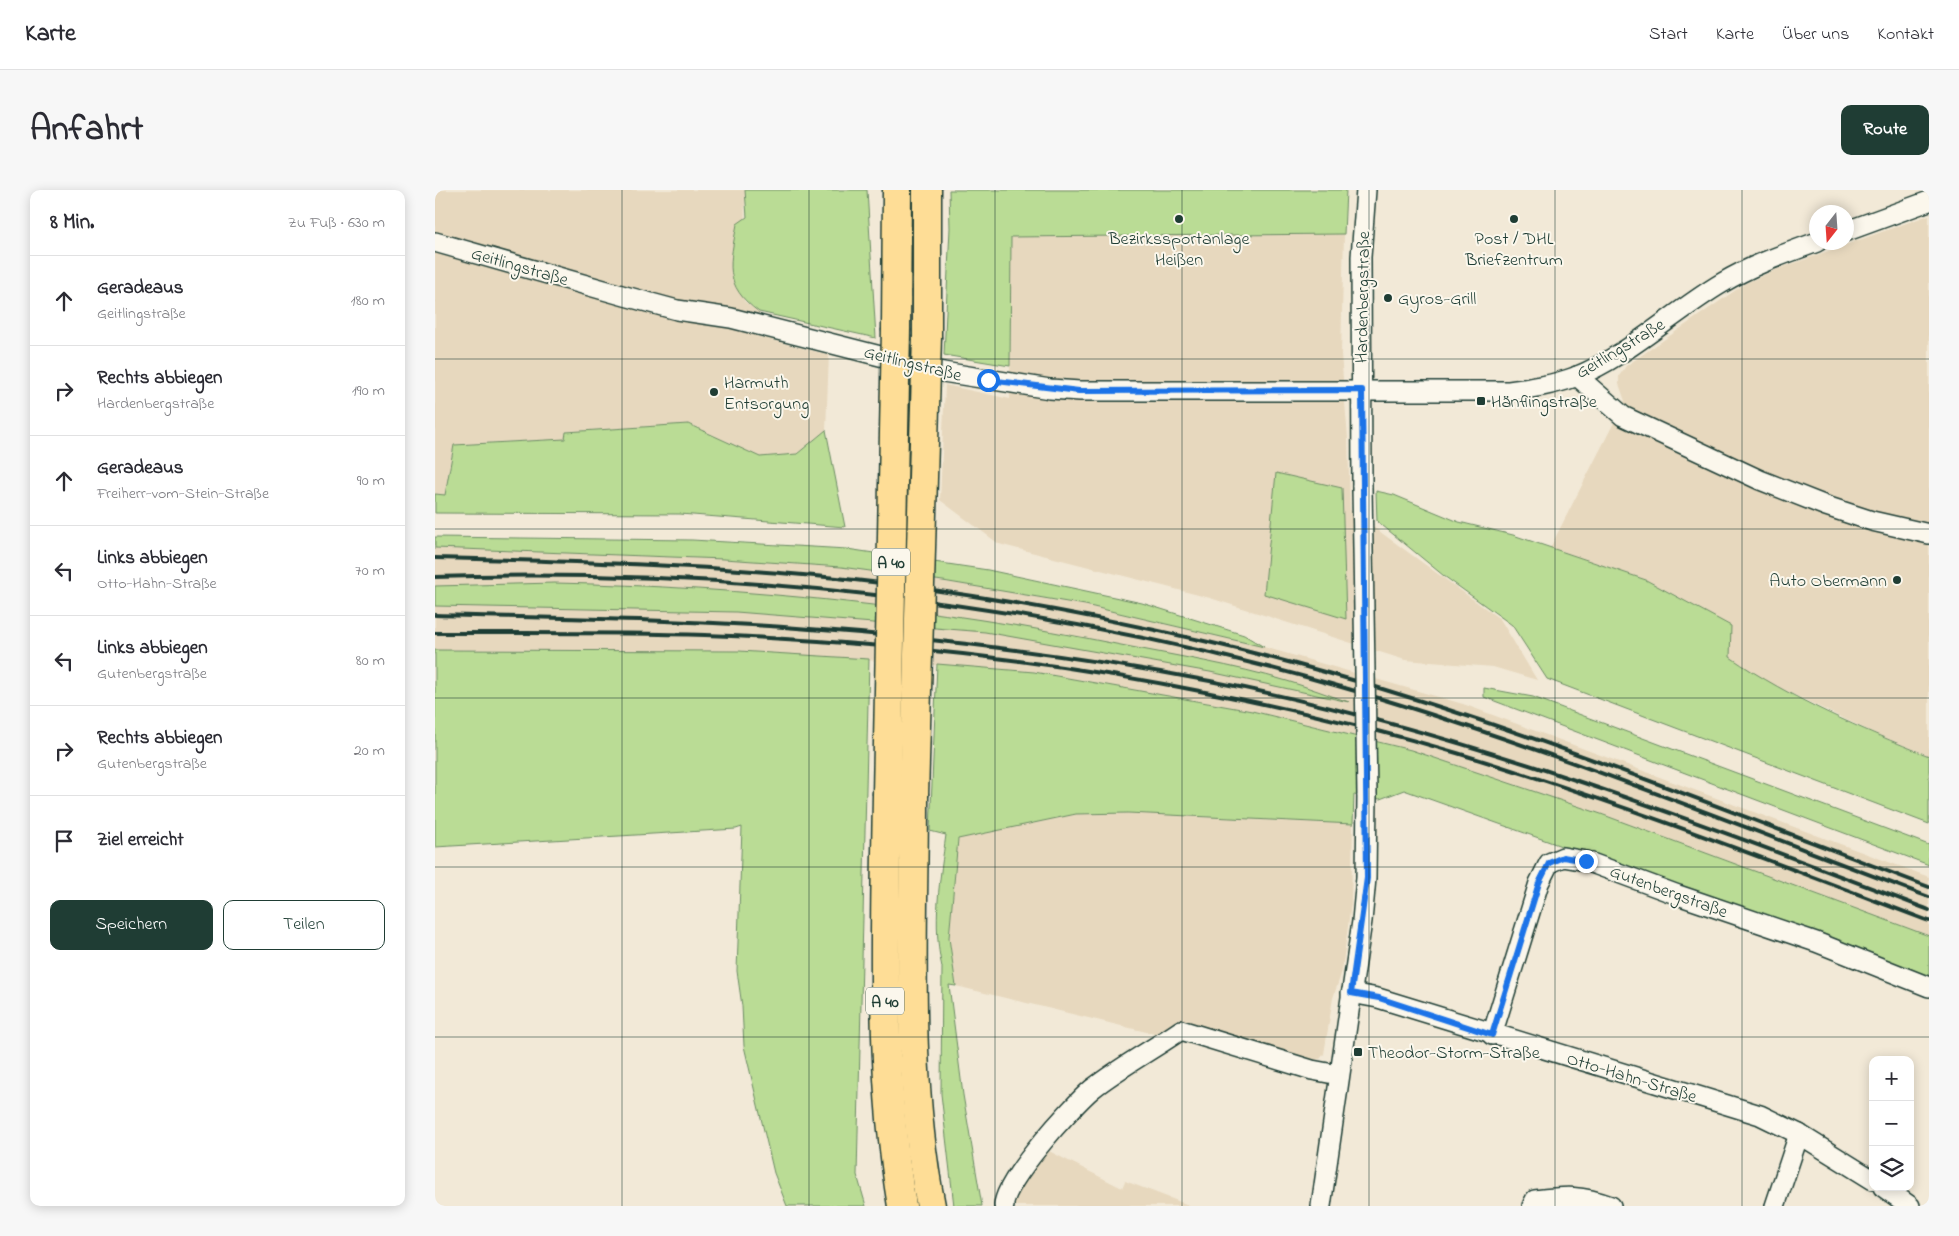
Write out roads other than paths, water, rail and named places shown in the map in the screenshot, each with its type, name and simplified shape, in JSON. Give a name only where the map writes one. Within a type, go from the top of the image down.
[{"type":"highway","name":"A 40","points":[[897,190],[885,1030],[891,1133],[902,1206]]},
{"type":"highway","name":"A 40","points":[[927,190],[927,336],[914,796],[914,1031],[919,1131],[931,1206]]},
{"type":"street","name":"Hardenbergstraße","points":[[1321,1206],[1367,878],[1361,257],[1366,190]]},
{"type":"street","points":[[1854,228],[1929,201]]},
{"type":"street","name":"Geitlingstraße","points":[[435,242],[660,305],[731,318],[943,372],[988,380],[1079,391],[1509,391],[1548,386],[1577,376],[1609,360],[1722,282],[1753,266],[1809,245]]},
{"type":"street","points":[[1577,376],[1623,416],[1761,480],[1826,506],[1881,523],[1929,534]]},
{"type":"street","name":"Gutenbergstraße","points":[[1492,1035],[1539,883],[1549,863],[1563,857],[1586,861],[1678,895],[1816,942],[1929,987]]},
{"type":"street","name":"Otto-Hahn-Straße","points":[[1351,993],[1379,998],[1492,1035],[1760,1115],[1799,1134],[1869,1178]]},
{"type":"street","points":[[1004,1206],[1012,1184],[1039,1145],[1092,1089],[1181,1030],[1312,1070],[1339,1075]]},
{"type":"street","points":[[1775,1206],[1799,1134]]},
{"type":"street","points":[[1889,1191],[1910,1206]]},
{"type":"street","points":[[1532,1206],[1535,1200],[1560,1197],[1588,1198],[1611,1206]]},
{"type":"railway","points":[[435,558],[687,567],[837,578],[975,596],[1159,631],[1297,664],[1480,720],[1660,785],[1929,887]]},
{"type":"railway","points":[[435,577],[661,578],[774,585],[887,596],[1111,631],[1221,655],[1331,684],[1482,731],[1632,784],[1929,897]]},
{"type":"railway","points":[[435,615],[662,621],[849,632],[953,642],[1056,655],[1210,681],[1394,724],[1484,751],[1663,811],[1929,910]]},
{"type":"railway","points":[[435,633],[671,634],[832,642],[1022,661],[1148,681],[1303,713],[1457,753],[1576,791],[1695,833],[1929,921]]},
{"type":"place","name":"Bezirkssportanlage Heißen","points":[[1179,219]]},
{"type":"place","name":"Post / DHL Briefzentrum","points":[[1514,219]]},
{"type":"place","name":"Gyros-Grill","points":[[1388,298]]},
{"type":"place","name":"Harmuth Entsorgung","points":[[714,392]]},
{"type":"place","name":"Hänflingstraße","points":[[1481,401]]},
{"type":"place","name":"Auto Obermann","points":[[1897,580]]},
{"type":"place","name":"Theodor-Storm-Straße","points":[[1358,1052]]}]
